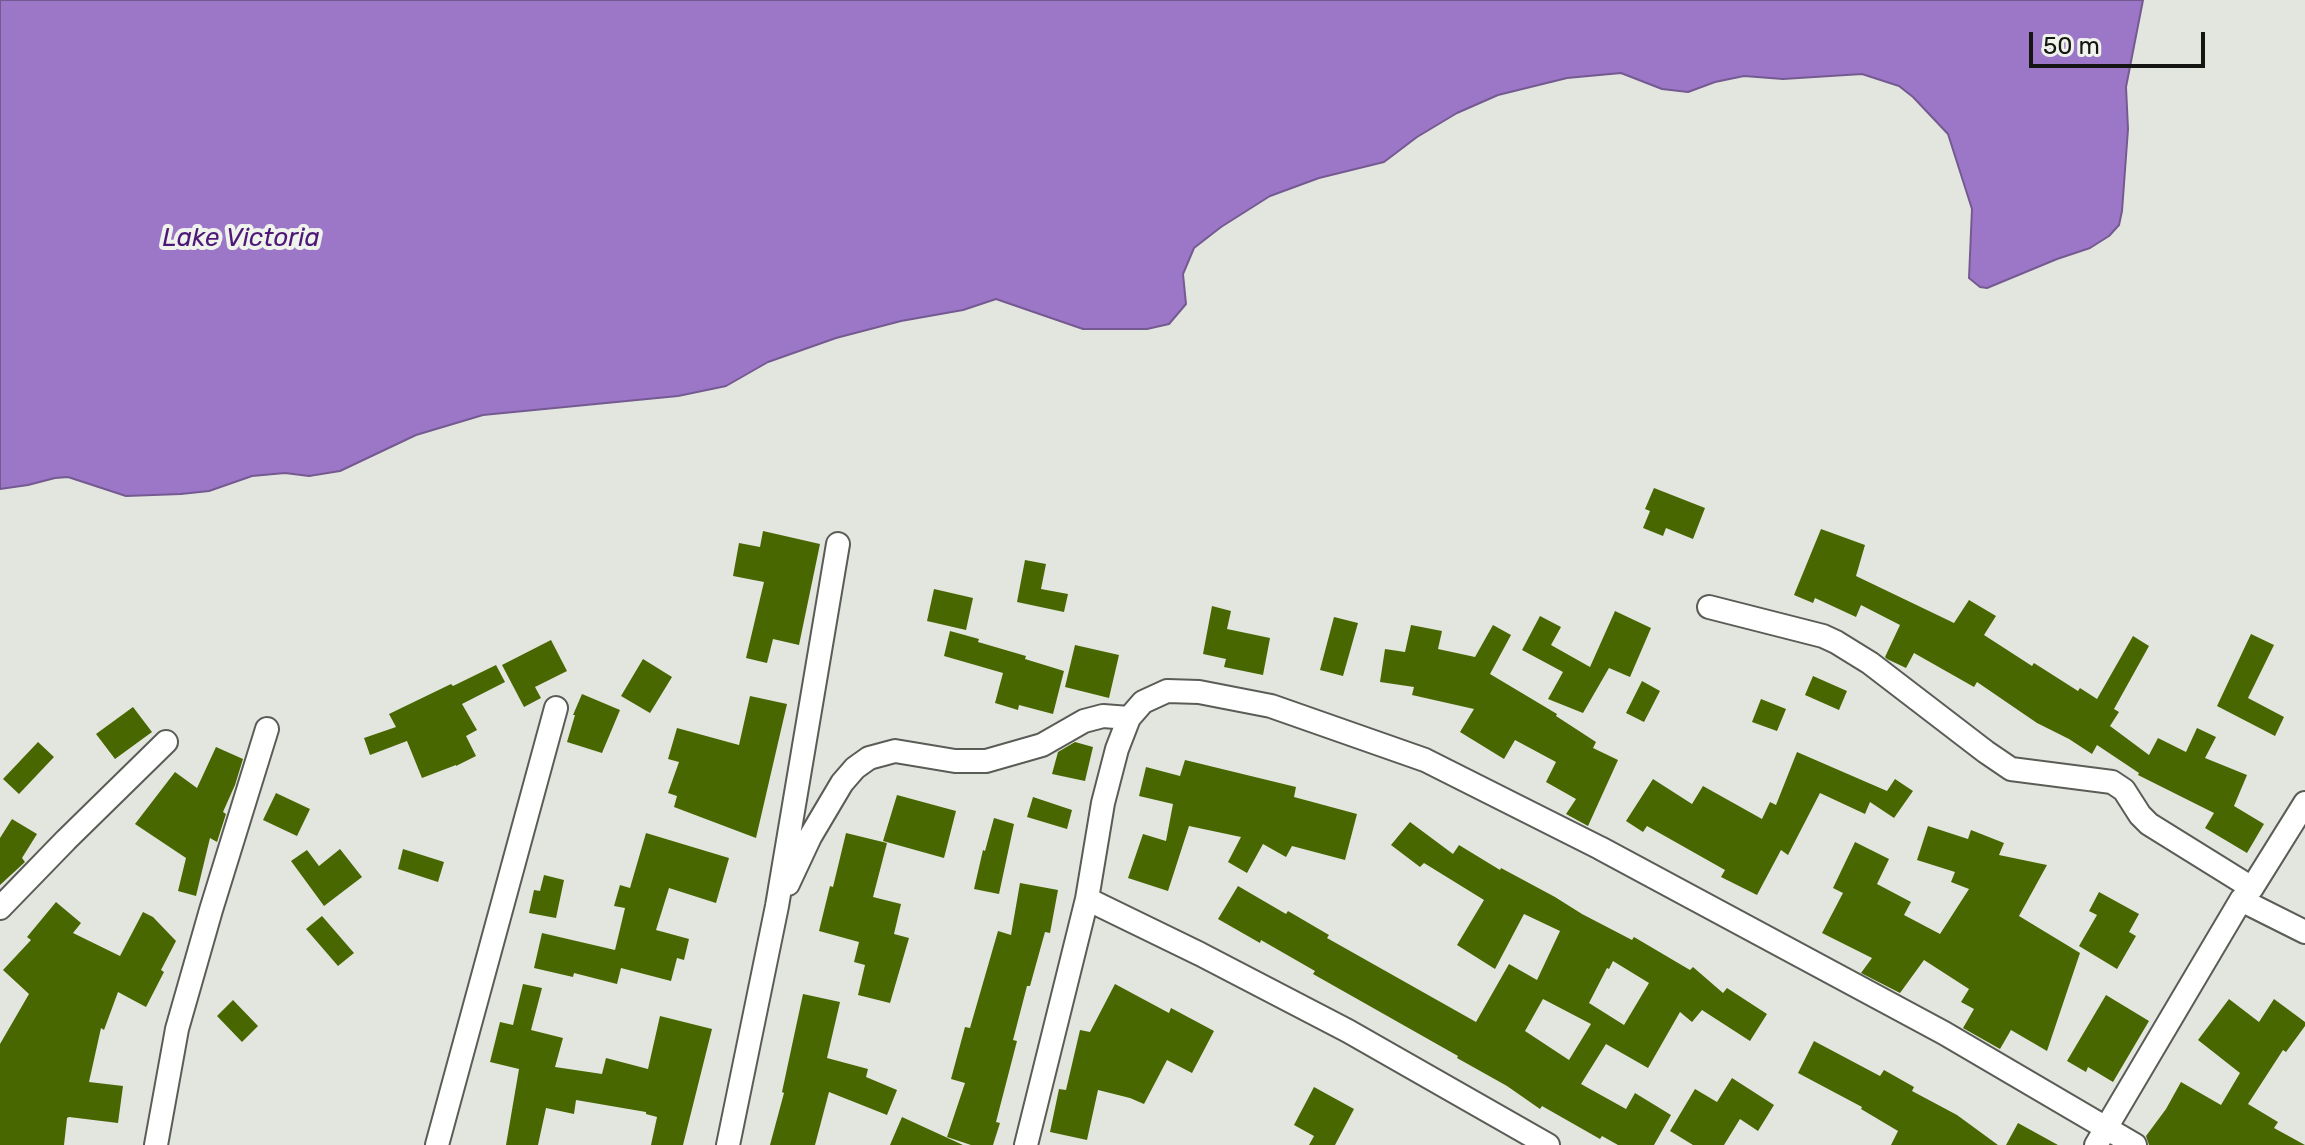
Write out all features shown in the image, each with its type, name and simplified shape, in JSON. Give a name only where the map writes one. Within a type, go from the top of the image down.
[{"type":"street","points":[[728,1145],[777,906],[838,544]]},
{"type":"street","points":[[1709,607],[1836,642],[1870,663],[2011,769],[2112,782],[2124,790],[2149,824],[2305,932]]},
{"type":"street","points":[[1026,1145],[1087,899],[1103,803],[1117,749],[1129,718],[1143,702],[1167,691],[1199,692],[1271,706],[1425,760],[1600,848],[1944,1033],[2101,1137],[2135,1145]]},
{"type":"street","points":[[437,1145],[556,708]]},
{"type":"street","points":[[777,906],[830,803],[855,768],[869,758],[895,751],[955,761],[986,761],[1042,745],[1084,721],[1103,716],[1129,718]]},
{"type":"street","points":[[156,1145],[177,1029],[267,729]]},
{"type":"street","points":[[0,908],[166,742]]},
{"type":"street","points":[[2101,1137],[2246,894],[2305,803]]},
{"type":"street","points":[[1087,899],[1348,1031],[1548,1145]]},
{"type":"water","name":"Lake Victoria","points":[[0,0],[2143,0],[2126,87],[2128,129],[2119,225],[2109,236],[2090,248],[1987,288],[1980,287],[1969,278],[1972,209],[1948,134],[1899,86],[1862,74],[1783,79],[1744,76],[1688,92],[1662,89],[1621,73],[1567,78],[1498,95],[1457,113],[1384,162],[1319,178],[1270,196],[1194,248],[1183,274],[1186,304],[1169,324],[1147,329],[1083,329],[996,299],[963,310],[901,321],[836,338],[768,362],[726,386],[678,396],[483,415],[416,435],[340,471],[309,476],[285,473],[252,476],[209,491],[126,496],[68,477],[0,489]]},
{"type":"building","points":[[1654,488],[1705,508],[1693,539],[1666,528],[1663,536],[1643,528],[1650,511],[1645,509]]},
{"type":"building","points":[[1821,529],[1865,545],[1856,576],[1954,623],[1969,600],[1996,616],[1984,635],[2032,666],[2034,663],[2078,691],[2080,688],[2097,699],[2133,636],[2149,646],[2114,709],[2119,712],[2110,726],[2149,755],[2158,738],[2186,752],[2197,728],[2216,737],[2205,758],[2247,775],[2234,806],[2264,824],[2247,853],[2205,828],[2214,813],[2138,775],[2097,745],[2092,754],[2037,723],[1977,682],[1974,687],[1914,653],[1906,668],[1887,659],[1885,657],[1900,625],[1861,605],[1856,617],[1815,598],[1813,603],[1794,595]]},
{"type":"building","points":[[763,531],[820,544],[799,645],[773,639],[767,663],[746,658],[764,582],[733,576],[739,543],[760,547]]},
{"type":"building","points":[[1025,560],[1046,564],[1041,589],[1068,594],[1064,612],[1017,602]]},
{"type":"building","points":[[934,589],[973,598],[966,630],[927,621]]},
{"type":"building","points":[[1212,606],[1231,611],[1227,629],[1270,638],[1263,675],[1224,667],[1226,659],[1203,654]]},
{"type":"building","points":[[1615,611],[1651,628],[1630,677],[1609,668],[1583,713],[1548,699],[1563,672],[1522,650],[1540,616],[1561,627],[1551,645],[1590,667]]},
{"type":"building","points":[[1334,617],[1358,623],[1343,676],[1320,670]]},
{"type":"building","points":[[1411,625],[1442,631],[1438,649],[1475,657],[1493,625],[1511,635],[1490,674],[1557,714],[1596,742],[1593,748],[1618,760],[1588,826],[1566,814],[1576,799],[1546,782],[1556,762],[1515,740],[1504,759],[1460,732],[1474,709],[1412,695],[1414,687],[1380,682],[1385,649],[1405,652]]},
{"type":"building","points":[[950,631],[1064,671],[1053,714],[1019,705],[1018,710],[995,703],[1003,673],[944,656]]},
{"type":"building","points":[[2251,634],[2274,645],[2248,698],[2284,717],[2275,736],[2217,706]]},
{"type":"building","points":[[551,640],[567,671],[535,687],[541,698],[524,707],[502,665]]},
{"type":"building","points":[[1075,645],[1119,655],[1109,698],[1065,687]]},
{"type":"building","points":[[643,659],[672,677],[650,713],[621,696]]},
{"type":"building","points":[[496,665],[505,682],[462,704],[477,730],[466,736],[476,756],[422,778],[407,741],[370,755],[364,738],[396,727],[389,714]]},
{"type":"building","points":[[1813,676],[1847,691],[1839,710],[1805,695]]},
{"type":"building","points":[[1642,681],[1660,691],[1644,722],[1626,713]]},
{"type":"building","points":[[582,694],[620,710],[602,753],[567,742]]},
{"type":"building","points":[[750,696],[787,704],[756,838],[674,807],[677,796],[668,793],[679,762],[668,759],[677,728],[739,745]]},
{"type":"building","points":[[1761,699],[1786,709],[1777,731],[1752,722]]},
{"type":"building","points":[[133,707],[152,732],[115,759],[96,734]]},
{"type":"building","points":[[38,742],[54,757],[19,794],[3,779]]},
{"type":"building","points":[[1075,742],[1093,747],[1085,781],[1052,774],[1058,752]]},
{"type":"building","points":[[216,747],[243,759],[223,812],[226,814],[217,842],[210,838],[196,896],[178,891],[186,858],[135,824],[175,772],[197,788]]},
{"type":"building","points":[[1797,752],[1887,791],[1895,779],[1913,791],[1894,818],[1870,802],[1865,814],[1820,793],[1788,855],[1781,850],[1757,895],[1721,877],[1725,870],[1647,826],[1643,832],[1626,821],[1653,779],[1692,804],[1703,786],[1762,819],[1770,802],[1776,805]]},
{"type":"building","points":[[1185,760],[1296,787],[1294,797],[1357,814],[1345,860],[1292,846],[1286,857],[1263,844],[1247,873],[1228,862],[1241,837],[1189,826],[1168,891],[1128,878],[1143,834],[1166,841],[1173,804],[1139,796],[1146,767],[1180,776]]},
{"type":"building","points":[[276,793],[310,809],[297,836],[263,820]]},
{"type":"building","points":[[897,795],[956,811],[944,858],[883,841]]},
{"type":"building","points":[[1033,797],[1072,810],[1067,829],[1027,817]]},
{"type":"building","points":[[994,818],[1014,824],[999,894],[974,889]]},
{"type":"building","points":[[12,819],[37,834],[22,858],[25,862],[0,885],[0,838]]},
{"type":"building","points":[[1410,822],[1453,854],[1459,845],[1582,914],[1632,940],[1634,937],[1690,970],[1693,967],[1723,993],[1727,988],[1767,1014],[1750,1041],[1702,1010],[1692,1022],[1680,1012],[1648,1068],[1606,1044],[1581,1084],[1626,1109],[1635,1093],[1671,1115],[1654,1145],[1618,1145],[1602,1136],[1600,1139],[1542,1106],[1540,1109],[1458,1056],[1313,974],[1315,971],[1218,919],[1238,886],[1286,914],[1288,911],[1329,935],[1327,938],[1476,1022],[1509,964],[1537,980],[1560,931],[1524,914],[1495,969],[1457,945],[1484,900],[1424,863],[1420,867],[1391,845]],"holes":[[[1613,961],[1649,983],[1624,1025],[1589,1003]],[[1543,999],[1591,1024],[1569,1060],[1525,1031]]]},
{"type":"building","points":[[1928,826],[1968,839],[1971,830],[2004,843],[1999,855],[2047,865],[2019,916],[2080,953],[2047,1051],[2011,1030],[2000,1049],[1963,1028],[1974,1009],[1961,1002],[1969,989],[1924,960],[1900,993],[1861,973],[1872,958],[1822,933],[1843,893],[1833,888],[1855,842],[1889,859],[1877,884],[1911,902],[1904,915],[1940,934],[1969,889],[1951,882],[1955,872],[1917,860]]},
{"type":"building","points":[[646,833],[729,858],[716,903],[669,888],[656,930],[689,939],[684,960],[677,958],[671,981],[621,968],[617,984],[574,973],[573,977],[534,968],[542,933],[615,950],[625,908],[614,906],[620,885],[630,888]]},
{"type":"building","points":[[846,833],[887,843],[873,897],[901,904],[894,934],[909,938],[890,1003],[858,995],[865,965],[854,962],[859,942],[819,931]]},
{"type":"building","points":[[340,849],[362,877],[324,906],[291,861],[307,850],[319,866]]},
{"type":"building","points":[[403,849],[444,862],[438,882],[398,869]]},
{"type":"building","points":[[544,875],[564,880],[556,918],[529,913],[534,890],[540,891]]},
{"type":"building","points":[[1020,883],[1058,890],[1050,933],[1045,932],[1030,986],[1027,986],[993,1145],[971,1145],[947,1137],[965,1083],[951,1079],[965,1027],[970,1028],[998,931],[1011,935]]},
{"type":"building","points":[[2099,892],[2139,914],[2129,932],[2136,936],[2117,969],[2079,946],[2097,915],[2089,911]]},
{"type":"building","points":[[56,902],[81,923],[73,933],[120,956],[143,912],[153,917],[176,941],[146,1007],[118,992],[104,1030],[101,1028],[89,1082],[123,1086],[118,1123],[69,1117],[64,1145],[0,1145],[0,1044],[29,994],[3,970],[31,940],[27,937]]},
{"type":"building","points":[[322,916],[354,953],[338,966],[306,929]]},
{"type":"building","points":[[523,984],[542,988],[531,1030],[563,1038],[555,1067],[602,1074],[606,1058],[648,1069],[660,1016],[712,1029],[683,1145],[651,1145],[657,1117],[646,1112],[576,1100],[574,1114],[546,1108],[538,1145],[506,1145],[519,1069],[490,1062],[500,1022],[513,1025]]},
{"type":"building","points":[[1115,984],[1169,1013],[1171,1008],[1214,1031],[1192,1073],[1167,1060],[1144,1104],[1098,1090],[1087,1140],[1050,1132],[1059,1089],[1066,1090],[1080,1030],[1090,1032]]},
{"type":"building","points":[[803,994],[840,1002],[827,1058],[868,1069],[866,1077],[897,1090],[887,1115],[829,1092],[815,1145],[770,1145],[784,1093]]},
{"type":"building","points":[[2106,995],[2149,1021],[2113,1082],[2088,1067],[2086,1072],[2067,1061]]},
{"type":"building","points":[[2229,999],[2259,1022],[2274,999],[2305,1022],[2248,1104],[2278,1122],[2274,1128],[2305,1145],[2149,1145],[2146,1136],[2181,1082],[2221,1105],[2240,1073],[2198,1040]]},
{"type":"building","points":[[233,1000],[258,1026],[242,1042],[217,1016]]},
{"type":"building","points":[[1814,1041],[1880,1076],[1884,1070],[1914,1087],[1912,1091],[1957,1115],[1998,1145],[1891,1145],[1898,1131],[1862,1107],[1798,1073]]},
{"type":"building","points":[[1732,1078],[1774,1105],[1758,1131],[1740,1119],[1724,1145],[1693,1145],[1670,1131],[1695,1089],[1717,1102]]},
{"type":"building","points":[[1314,1087],[1354,1109],[1335,1145],[1309,1145],[1314,1136],[1294,1125]]},
{"type":"building","points":[[902,1117],[963,1145],[890,1145]]},
{"type":"building","points":[[2018,1123],[2058,1145],[2006,1145]]}]
